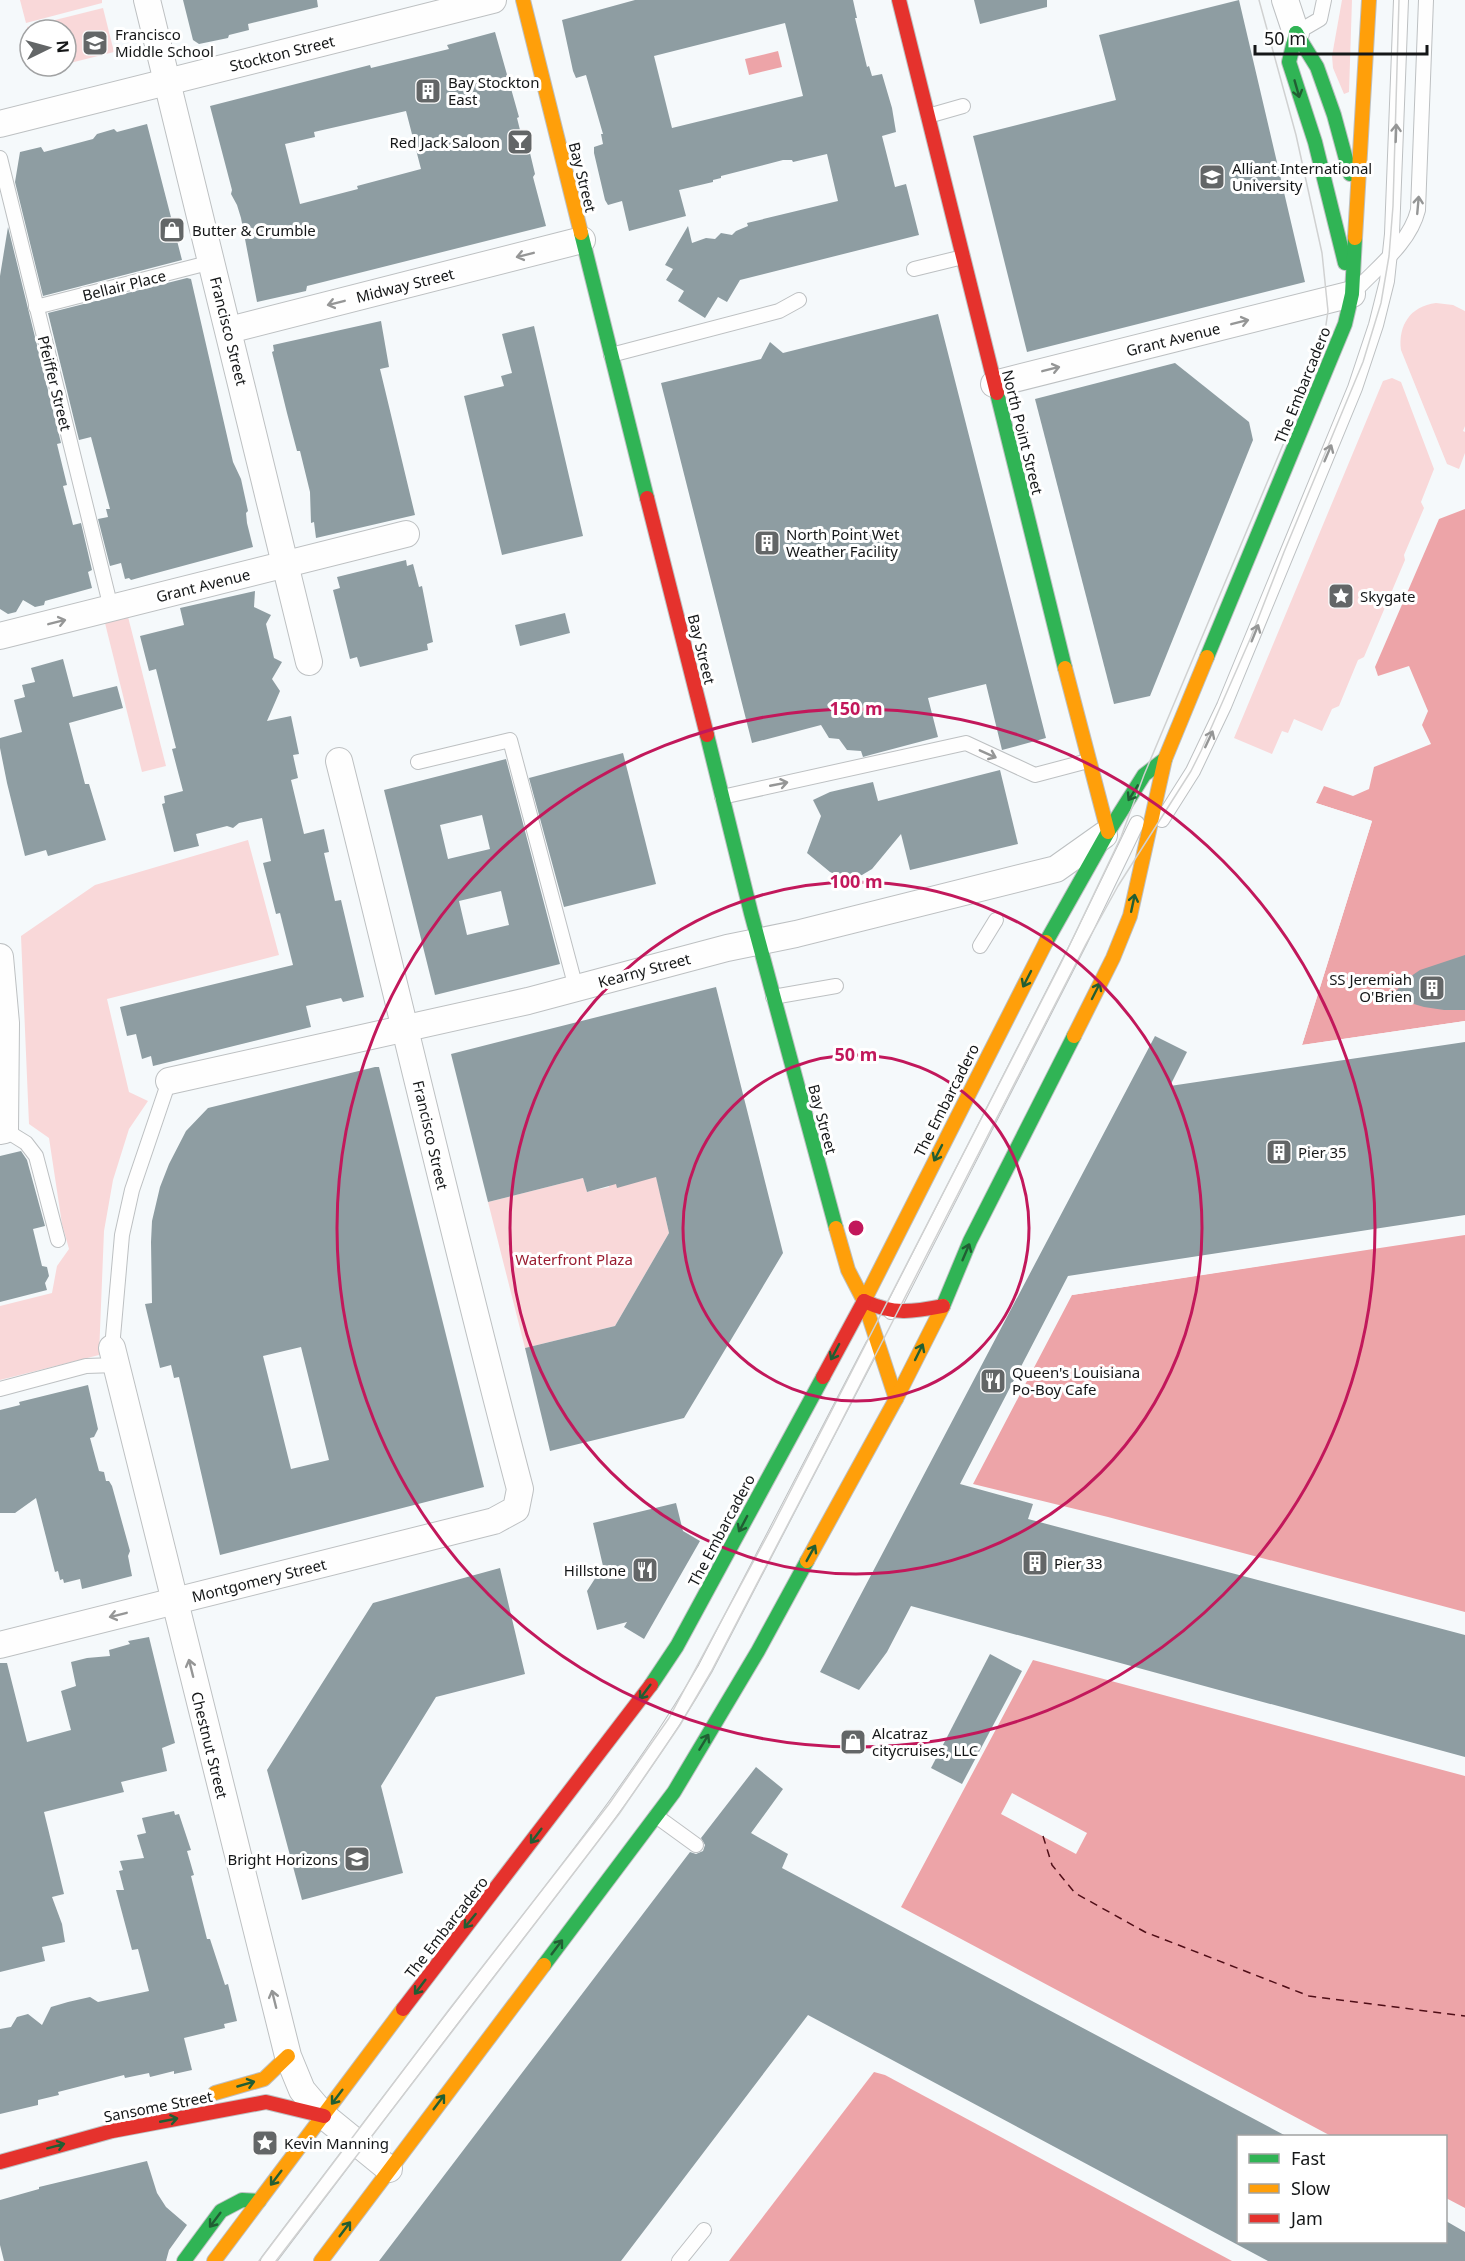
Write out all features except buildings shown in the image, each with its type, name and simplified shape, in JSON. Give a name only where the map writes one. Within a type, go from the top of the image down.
[{"type":"main road","name":"Bay Street","points":[[523,0],[758,941],[843,1254],[848,1270],[864,1301],[896,1399]]},
{"type":"main road","name":"North Point Street","points":[[899,0],[1088,761],[1119,836]]},
{"type":"main road","name":"The Embarcadero","points":[[321,2261],[674,1792],[758,1651],[896,1399],[943,1306],[970,1241],[1113,958],[1130,916],[1165,759],[1345,324],[1352,294],[1370,0]]},
{"type":"main road","points":[[1296,33],[1317,67],[1334,115],[1358,208]]},
{"type":"main road","points":[[1296,33],[1289,62],[1315,142],[1352,294]]},
{"type":"main road","name":"The Embarcadero","points":[[214,2261],[455,1940],[647,1690],[677,1646],[864,1301],[1046,942],[1119,836],[1144,774],[1165,759]]},
{"type":"main road","points":[[1119,836],[1146,845]]},
{"type":"main road","points":[[864,1301],[890,1312],[912,1312],[943,1306]]},
{"type":"main road","points":[[198,2098],[264,2079],[288,2056]]},
{"type":"main road","name":"Sansome Street","points":[[0,2162],[112,2131],[266,2102],[324,2116]]},
{"type":"main road","points":[[112,2131],[155,2111],[177,2104]]},
{"type":"main road","points":[[184,2261],[221,2211],[242,2200],[259,2201]]},
{"type":"street","name":"Francisco Street","points":[[147,0],[309,662]]},
{"type":"street","name":"Stockton Street","points":[[0,124],[493,0]]},
{"type":"street","points":[[1285,0],[1296,33]]},
{"type":"street","name":"Midway Street","points":[[229,330],[582,240]]},
{"type":"street","name":"Grant Avenue","points":[[994,384],[1352,294]]},
{"type":"street","name":"Grant Avenue","points":[[0,636],[406,534]]},
{"type":"street","name":"Francisco Street","points":[[339,760],[468,1291],[520,1489],[516,1509]]},
{"type":"street","name":"Kearny Street","points":[[169,1081],[406,1029],[1056,869],[1119,836]]},
{"type":"street","points":[[0,957],[6,1023],[2,1130]]},
{"type":"street","name":"Chestnut Street","points":[[114,1356],[288,2056],[302,2090],[324,2116],[389,2169]]},
{"type":"street","name":"Montgomery Street","points":[[0,1645],[494,1521],[516,1509]]},
{"type":"lane","points":[[1296,33],[1320,19],[1324,0]]},
{"type":"lane","points":[[1146,845],[1193,771],[1224,706],[1365,363],[1382,303],[1390,255],[1401,0]]},
{"type":"lane","points":[[1352,294],[1409,232],[1418,210],[1426,0]]},
{"type":"lane","points":[[928,116],[963,106]]},
{"type":"lane","name":"Pfeiffer Street","points":[[0,158],[111,608]]},
{"type":"lane","points":[[914,269],[963,257]]},
{"type":"lane","name":"Bellair Place","points":[[36,307],[212,262]]},
{"type":"lane","points":[[611,355],[779,311],[800,300]]},
{"type":"lane","points":[[418,762],[510,740],[576,988]]},
{"type":"lane","points":[[722,797],[966,743],[1035,775],[1088,761]]},
{"type":"lane","name":"The Embarcadero","points":[[268,2261],[614,1810],[674,1721],[705,1669],[1080,941],[1119,836],[1165,759]]},
{"type":"lane","name":"The Embarcadero","points":[[1080,941],[1146,845]]},
{"type":"lane","points":[[980,946],[996,920]]},
{"type":"lane","points":[[773,997],[836,986]]},
{"type":"lane","points":[[0,1389],[86,1366],[114,1356],[122,1235],[132,1190],[169,1081]]},
{"type":"lane","points":[[2,1130],[26,1143],[36,1156],[58,1240]]},
{"type":"lane","points":[[656,1816],[696,1845]]},
{"type":"lane","points":[[679,2261],[704,2230]]},
{"type":"green space","points":[[20,0],[102,0],[102,3],[45,18],[25,18]]},
{"type":"green space","points":[[1342,0],[1352,0],[1349,92],[1344,94],[1333,68],[1332,56]]},
{"type":"green space","points":[[103,8],[114,52],[78,61],[78,18],[63,18]]},
{"type":"green space","points":[[1436,303],[1453,305],[1465,311],[1465,426],[1463,431],[1465,432],[1465,453],[1459,469],[1447,464],[1401,350],[1402,333],[1408,319],[1419,308]]},
{"type":"green space","points":[[1392,378],[1401,382],[1434,469],[1421,502],[1424,508],[1364,657],[1358,660],[1339,706],[1332,709],[1322,731],[1294,719],[1288,733],[1282,731],[1272,754],[1234,738],[1383,381]]},
{"type":"green space","points":[[125,605],[166,766],[142,772],[102,611]]},
{"type":"green space","points":[[248,840],[279,955],[107,999],[129,1092],[148,1101],[129,1129],[113,1180],[104,1231],[99,1355],[0,1380],[0,1306],[52,1293],[57,1266],[69,1249],[62,1224],[49,1138],[29,1124],[21,936],[95,885]]},
{"type":"green space","name":"Waterfront Plaza","points":[[653,1161],[669,1233],[615,1326],[525,1348],[488,1202],[583,1178],[587,1192],[609,1187],[605,1173]]},
{"type":"shaded area","points":[[778,51],[782,67],[749,75],[745,59]]},
{"type":"shaded area","points":[[1465,509],[1465,1021],[1302,1045],[1372,821],[1316,803],[1324,786],[1353,796],[1369,789],[1374,767],[1431,744],[1422,725],[1428,711],[1409,666],[1378,676],[1375,667],[1439,519]]},
{"type":"shaded area","points":[[1465,1235],[1465,1612],[1108,1517],[973,1484],[1072,1295]]},
{"type":"shaded area","points":[[1033,1660],[1465,1776],[1465,2208],[1447,2199],[1447,2135],[1329,2135],[901,1907]]},
{"type":"shaded area","points":[[874,2072],[885,2075],[1232,2261],[729,2261]]},
{"type":"pier","points":[[1316,803],[1372,821],[1302,1045],[1465,1021],[1465,1024],[1299,1047],[1369,823],[1315,806]]},
{"type":"pier","points":[[1465,1232],[1465,1234],[1072,1295],[1074,1292]]},
{"type":"pier","points":[[1012,1793],[1087,1833],[1076,1854],[1001,1814]]},
{"type":"ferry route","points":[[1043,1836],[1052,1865],[1075,1893],[1145,1932],[1309,1996],[1465,2016]]},
{"type":"tram line","points":[[259,2261],[448,2011],[609,1804],[669,1718],[773,1525],[1062,961],[1121,837],[1144,775],[1322,352],[1328,311],[1322,253],[1296,135],[1259,0]]},
{"type":"tram line","points":[[276,2261],[619,1814],[680,1725],[711,1672],[837,1430],[1086,944],[1118,886],[1191,771],[1201,751],[1251,637],[1363,362],[1381,303],[1389,256],[1393,206],[1399,0]]},
{"type":"traffic: fast","points":[[1296,33],[1289,62],[1315,142],[1345,263]]},
{"type":"traffic: fast","points":[[1296,33],[1317,67],[1334,115],[1350,174]]},
{"type":"traffic: fast","points":[[581,233],[647,498]]},
{"type":"traffic: fast","points":[[1207,657],[1345,324],[1352,294],[1355,238]]},
{"type":"traffic: fast","points":[[997,393],[1065,668]]},
{"type":"traffic: fast","points":[[707,735],[751,913],[836,1228]]},
{"type":"traffic: fast","points":[[1046,942],[1108,832],[1144,775],[1165,759]]},
{"type":"traffic: fast","points":[[943,1306],[970,1241],[1074,1036]]},
{"type":"traffic: fast","points":[[651,1685],[677,1646],[823,1377]]},
{"type":"traffic: fast","points":[[544,1965],[674,1792],[758,1651],[807,1561]]},
{"type":"traffic: fast","points":[[184,2261],[221,2211],[242,2200],[259,2201]]},
{"type":"traffic: slow","points":[[523,0],[581,233]]},
{"type":"traffic: slow","points":[[1355,238],[1369,0]]},
{"type":"traffic: slow","points":[[1074,1036],[1113,958],[1130,916],[1165,759],[1207,657]]},
{"type":"traffic: slow","points":[[1065,668],[1108,832]]},
{"type":"traffic: slow","points":[[864,1301],[1046,942]]},
{"type":"traffic: slow","points":[[836,1228],[848,1270],[864,1301],[896,1399]]},
{"type":"traffic: slow","points":[[807,1561],[896,1399],[943,1306]]},
{"type":"traffic: slow","points":[[321,2261],[544,1965]]},
{"type":"traffic: slow","points":[[214,2261],[403,2009]]},
{"type":"traffic: slow","points":[[215,2093],[264,2079],[288,2056]]},
{"type":"traffic: jam","points":[[899,0],[997,393]]},
{"type":"traffic: jam","points":[[647,498],[707,735]]},
{"type":"traffic: jam","points":[[864,1301],[885,1309],[903,1311],[943,1306]]},
{"type":"traffic: jam","points":[[823,1377],[864,1301]]},
{"type":"traffic: jam","points":[[403,2009],[651,1685]]},
{"type":"traffic: jam","points":[[0,2162],[112,2131],[266,2102],[324,2116]]},
{"type":"place","name":"Francisco Middle School","points":[[95,43]]},
{"type":"place","name":"Bay Stockton East","points":[[428,91]]},
{"type":"place","name":"Red Jack Saloon","points":[[520,142]]},
{"type":"place","name":"Alliant International University","points":[[1212,177]]},
{"type":"place","name":"Butter & Crumble","points":[[172,230]]},
{"type":"place","name":"North Point Wet Weather Facility","points":[[767,543]]},
{"type":"place","name":"Skygate","points":[[1341,596]]},
{"type":"place","name":"SS Jeremiah O'Brien","points":[[1432,988]]},
{"type":"place","name":"Pier 35","points":[[1279,1152]]},
{"type":"place","name":"Queen's Louisiana Po-Boy Cafe","points":[[993,1381]]},
{"type":"place","name":"Pier 33","points":[[1035,1563]]},
{"type":"place","name":"Hillstone","points":[[645,1570]]},
{"type":"place","name":"Alcatraz citycruises, LLC","points":[[853,1742]]},
{"type":"place","name":"Bright Horizons","points":[[357,1859]]},
{"type":"place","name":"Kevin Manning","points":[[265,2143]]}]
